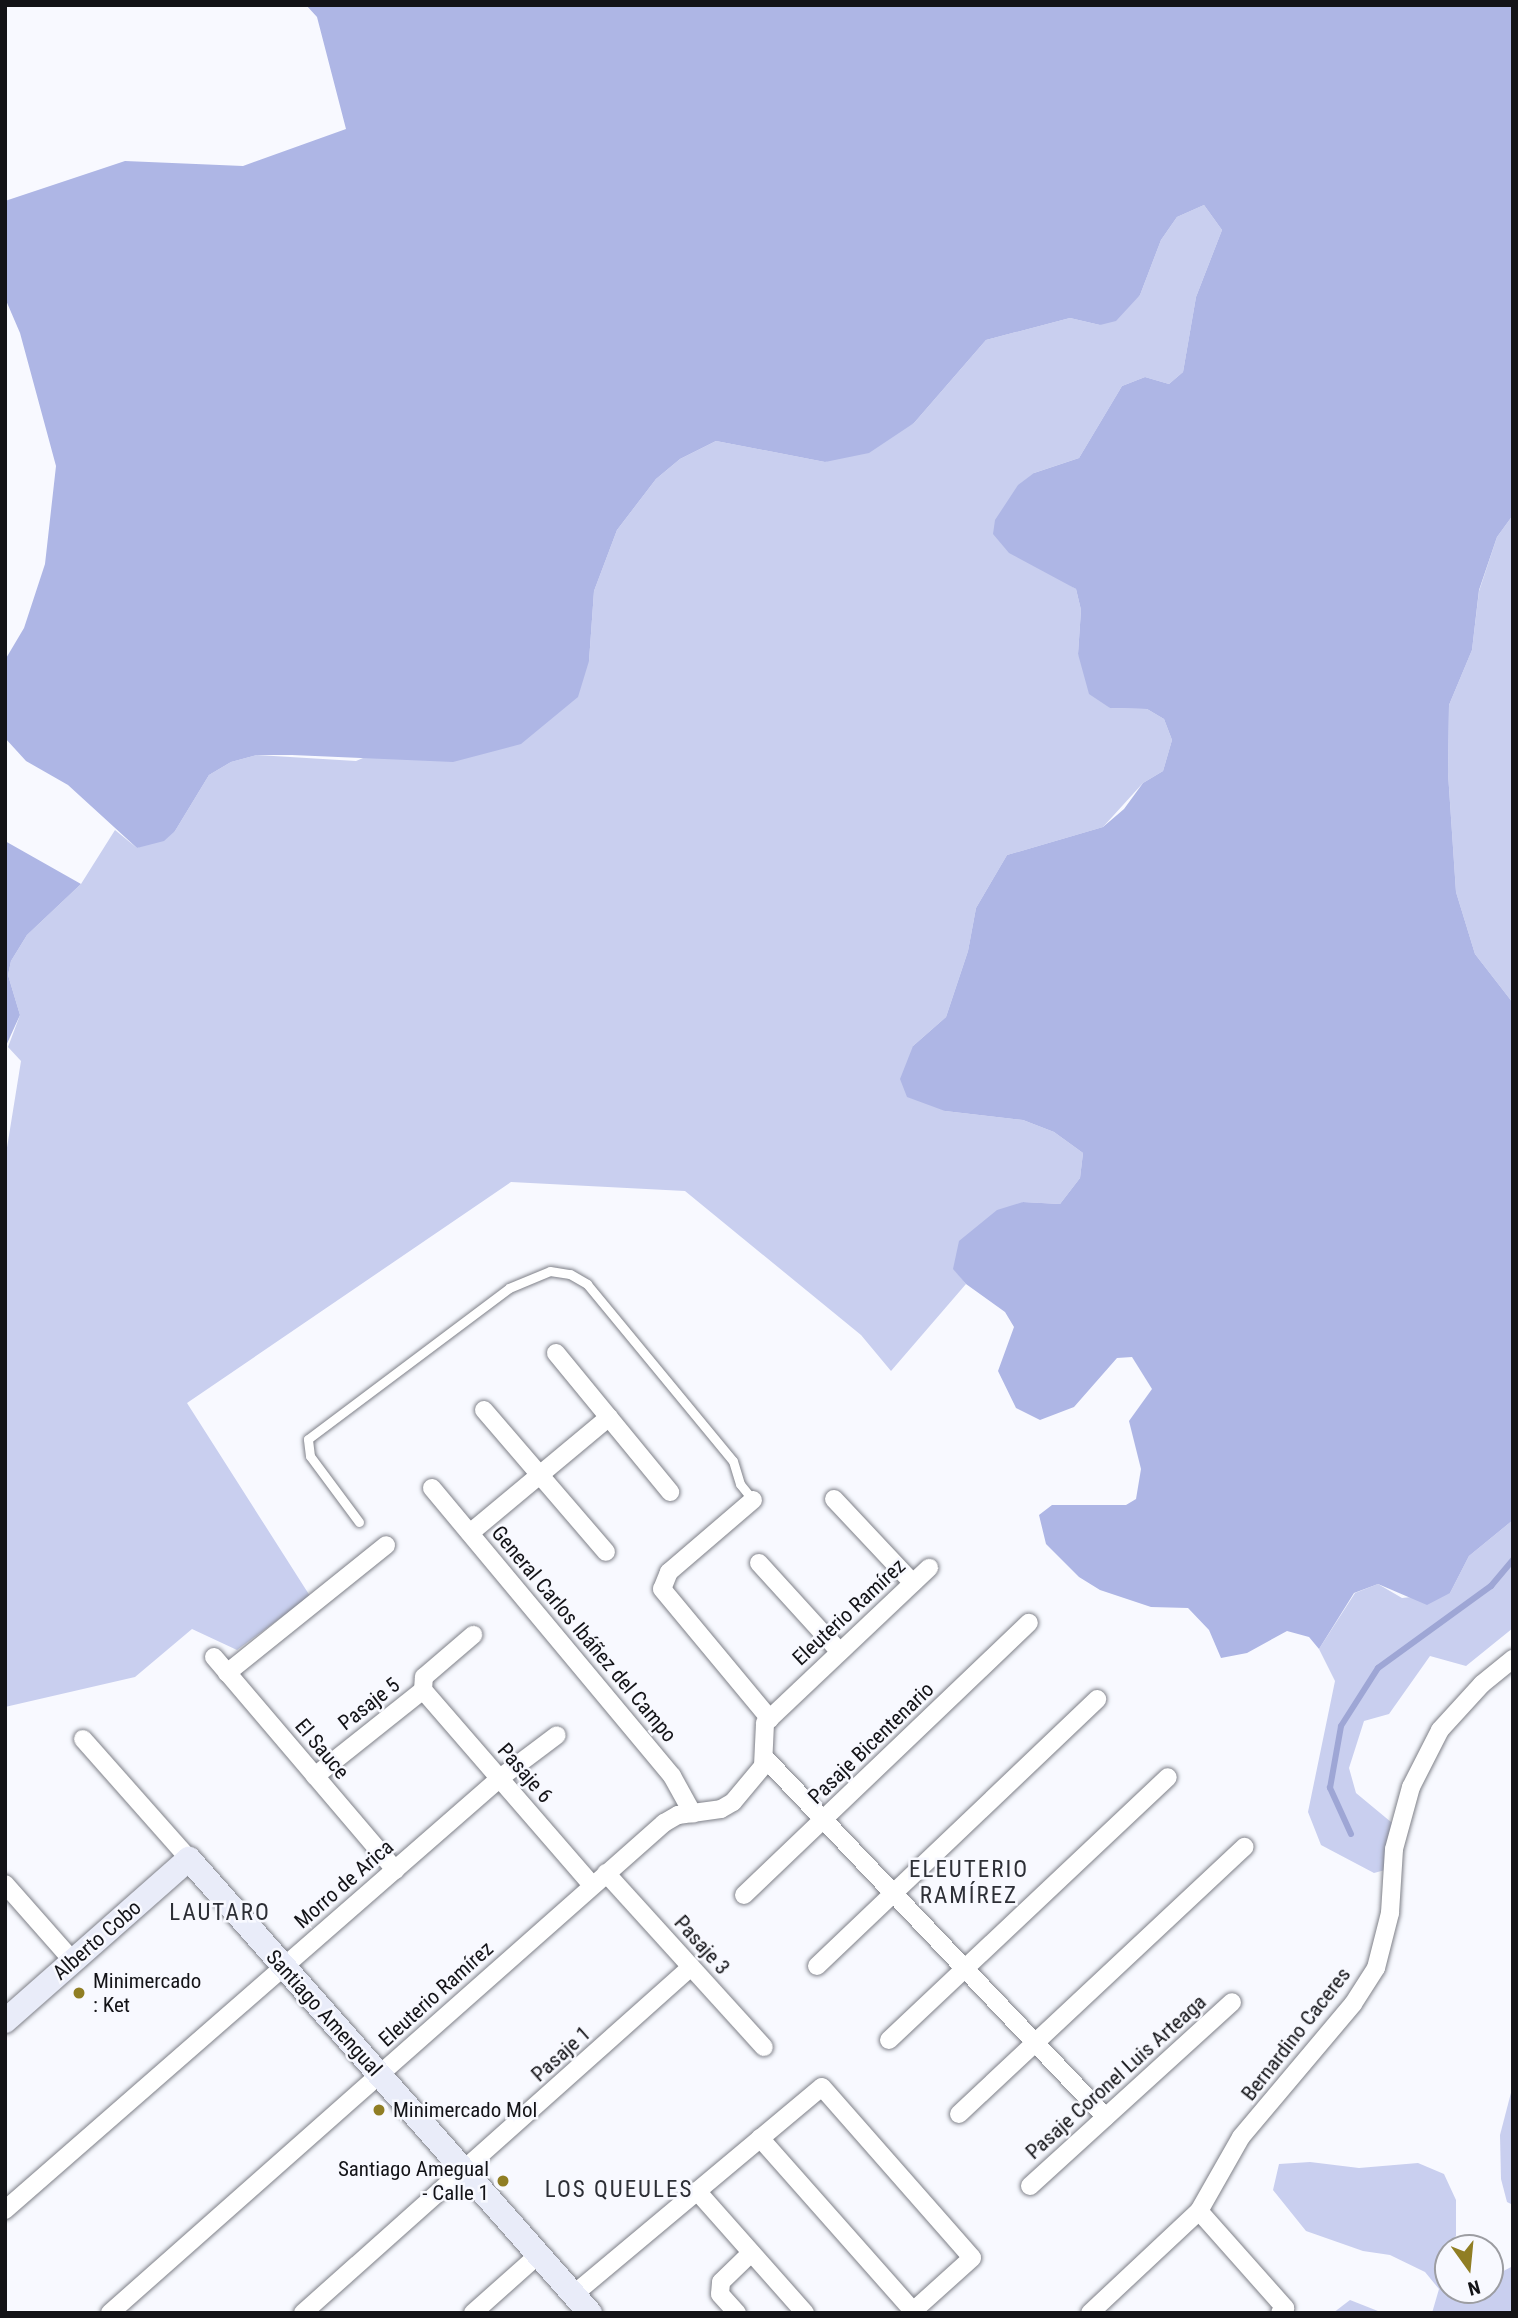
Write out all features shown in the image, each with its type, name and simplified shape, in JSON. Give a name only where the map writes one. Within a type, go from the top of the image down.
[{"type":"street","points":[[556,1353],[670,1492]]},
{"type":"street","points":[[484,1409],[606,1552]]},
{"type":"street","points":[[470,1533],[609,1417]]},
{"type":"street","name":"General Carlos Ibáñez del Campo","points":[[432,1488],[673,1776],[693,1814]]},
{"type":"street","points":[[834,1499],[913,1583]]},
{"type":"street","points":[[753,1500],[669,1572],[662,1589],[770,1719]]},
{"type":"street","points":[[228,1673],[386,1545]]},
{"type":"street","points":[[759,1563],[841,1652]]},
{"type":"street","name":"Eleuterio Ramírez","points":[[110,2313],[670,1818],[721,1810],[733,1802],[760,1772],[765,1758],[761,1736],[770,1719],[929,1568]]},
{"type":"street","name":"Pasaje Bicentenario","points":[[744,1895],[1029,1623]]},
{"type":"street","name":"Pasaje 5","points":[[314,1776],[423,1690],[424,1677],[473,1635]]},
{"type":"street","name":"El Sauce","points":[[214,1657],[395,1870]]},
{"type":"street","name":"Bernardino Caceres","points":[[1090,2313],[1199,2211],[1241,2137],[1290,2084],[1353,2004],[1376,1968],[1390,1913],[1394,1849],[1411,1787],[1440,1730],[1482,1684],[1513,1659]]},
{"type":"street","name":"Pasaje 6","points":[[423,1690],[592,1885]]},
{"type":"street","points":[[817,1966],[1097,1699]]},
{"type":"street","name":"Morro de Arica","points":[[5,2210],[500,1778],[557,1735]]},
{"type":"street","name":"Santiago Amengual","points":[[83,1739],[282,1968],[582,2304]]},
{"type":"street","points":[[765,1758],[1106,2117]]},
{"type":"street","points":[[889,2040],[1168,1777]]},
{"type":"street","points":[[959,2114],[1244,1847]]},
{"type":"street","name":"Alberto Cobo","points":[[5,2021],[189,1859]]},
{"type":"street","name":"Pasaje 3","points":[[606,1873],[764,2047]]},
{"type":"street","points":[[5,1884],[73,1961]]},
{"type":"street","name":"Pasaje 1","points":[[303,2313],[691,1967]]},
{"type":"street","name":"Pasaje Coronel Luis Arteaga","points":[[1030,2186],[1232,2002]]},
{"type":"street","points":[[582,2304],[697,2191],[760,2138],[822,2087],[972,2258],[912,2312],[760,2138]]},
{"type":"street","points":[[697,2191],[798,2311]]},
{"type":"street","points":[[1199,2211],[1283,2310]]},
{"type":"street","points":[[737,2313],[720,2294],[720,2282],[751,2253]]},
{"type":"street","points":[[473,2313],[538,2255]]},
{"type":"lane","points":[[359,1522],[310,1456],[306,1447],[310,1436],[509,1288],[550,1271],[570,1274],[587,1284],[733,1461],[740,1484],[753,1500]]},
{"type":"shaded area","points":[[306,5],[1513,5],[1513,515],[1497,537],[1479,590],[1472,650],[1449,705],[1448,773],[1456,892],[1475,954],[1513,1003],[1513,1520],[1469,1556],[1450,1593],[1427,1605],[1378,1584],[1354,1593],[1319,1649],[1309,1637],[1287,1631],[1247,1653],[1221,1658],[1209,1630],[1188,1608],[1151,1607],[1100,1590],[1079,1577],[1046,1544],[1039,1515],[1052,1505],[1126,1505],[1136,1499],[1141,1469],[1129,1421],[1152,1389],[1132,1357],[1117,1358],[1074,1407],[1040,1420],[1016,1408],[998,1371],[1014,1327],[1005,1312],[966,1284],[953,1269],[959,1241],[997,1210],[1023,1202],[1060,1204],[1080,1178],[1083,1153],[1054,1132],[1023,1120],[945,1111],[907,1097],[900,1079],[913,1046],[946,1017],[968,951],[976,908],[1007,855],[1103,827],[1124,809],[1143,783],[1163,771],[1172,740],[1164,719],[1147,709],[1110,708],[1089,694],[1078,654],[1081,610],[1076,589],[1009,553],[993,534],[995,520],[1018,485],[1034,473],[1079,458],[1122,386],[1145,377],[1169,384],[1183,372],[1196,297],[1222,230],[1204,205],[1177,217],[1161,240],[1140,295],[1116,321],[1100,325],[1070,318],[986,340],[914,423],[869,453],[825,462],[716,441],[680,459],[656,479],[617,530],[594,591],[589,661],[578,697],[521,744],[453,762],[257,755],[231,762],[209,775],[175,831],[164,841],[137,848],[68,785],[26,761],[5,738],[5,660],[24,628],[45,564],[56,466],[20,333],[5,298],[5,201],[125,161],[243,166],[346,129],[317,17]]},
{"type":"shaded area","points":[[1204,205],[1222,230],[1196,297],[1183,372],[1169,384],[1145,377],[1122,386],[1079,458],[1034,473],[1048,571],[1076,589],[1081,610],[1078,654],[1110,708],[1147,709],[1164,719],[1172,740],[1163,771],[1143,783],[1103,827],[1007,855],[976,908],[968,951],[946,1017],[913,1046],[945,1111],[1023,1120],[1054,1132],[1083,1153],[1080,1178],[1060,1204],[1023,1202],[954,1269],[966,1284],[891,1371],[861,1335],[685,1191],[511,1182],[187,1403],[310,1596],[237,1650],[192,1629],[135,1677],[5,1707],[5,1160],[21,1061],[8,1047],[20,1015],[8,975],[11,961],[27,935],[81,884],[115,830],[137,848],[175,831],[209,775],[231,762],[257,755],[356,761],[589,661],[594,591],[617,530],[656,479],[680,459],[716,441],[825,462],[914,423],[986,340],[1070,318],[1100,325],[1140,295],[1161,240],[1177,217]]},
{"type":"shaded area","points":[[1513,515],[1513,1003],[1475,954],[1456,892],[1448,773],[1449,705],[1472,650],[1479,591],[1497,537]]},
{"type":"shaded area","points":[[5,841],[81,884],[27,935],[11,961],[8,975],[20,1015],[5,1048]]},
{"type":"shaded area","points":[[1513,1520],[1513,1628],[1466,1666],[1430,1656],[1389,1714],[1364,1721],[1349,1768],[1356,1793],[1397,1827],[1385,1870],[1374,1873],[1321,1845],[1308,1812],[1335,1681],[1319,1649],[1355,1593],[1378,1584],[1402,1598],[1450,1593],[1469,1556]]},
{"type":"shaded area","points":[[1513,2085],[1513,2205],[1507,2202],[1501,2179],[1500,2135]]},
{"type":"shaded area","points":[[1310,2162],[1359,2168],[1418,2163],[1444,2174],[1456,2200],[1456,2234],[1434,2234],[1434,2283],[1425,2272],[1390,2255],[1363,2251],[1306,2231],[1273,2190],[1279,2164]]},
{"type":"shaded area","points":[[1513,2266],[1513,2313],[1432,2313],[1435,2304],[1504,2304],[1504,2271]]},
{"type":"shaded area","points":[[1350,2300],[1383,2313],[1333,2313]]},
{"type":"waterway","points":[[1351,1834],[1330,1788],[1341,1726],[1378,1668],[1491,1586],[1513,1560]]},
{"type":"place","name":"Minimercado : Ket","points":[[79,1993]]},
{"type":"place","name":"Minimercado Mol","points":[[379,2110]]},
{"type":"place","name":"Santiago Amegual - Calle 1","points":[[503,2181]]},
{"type":"district","name":"ELEUTERIO RAMÍREZ","points":[[969,1883]]},
{"type":"district","name":"LAUTARO","points":[[220,1913]]},
{"type":"district","name":"LOS QUEULES","points":[[619,2190]]}]
